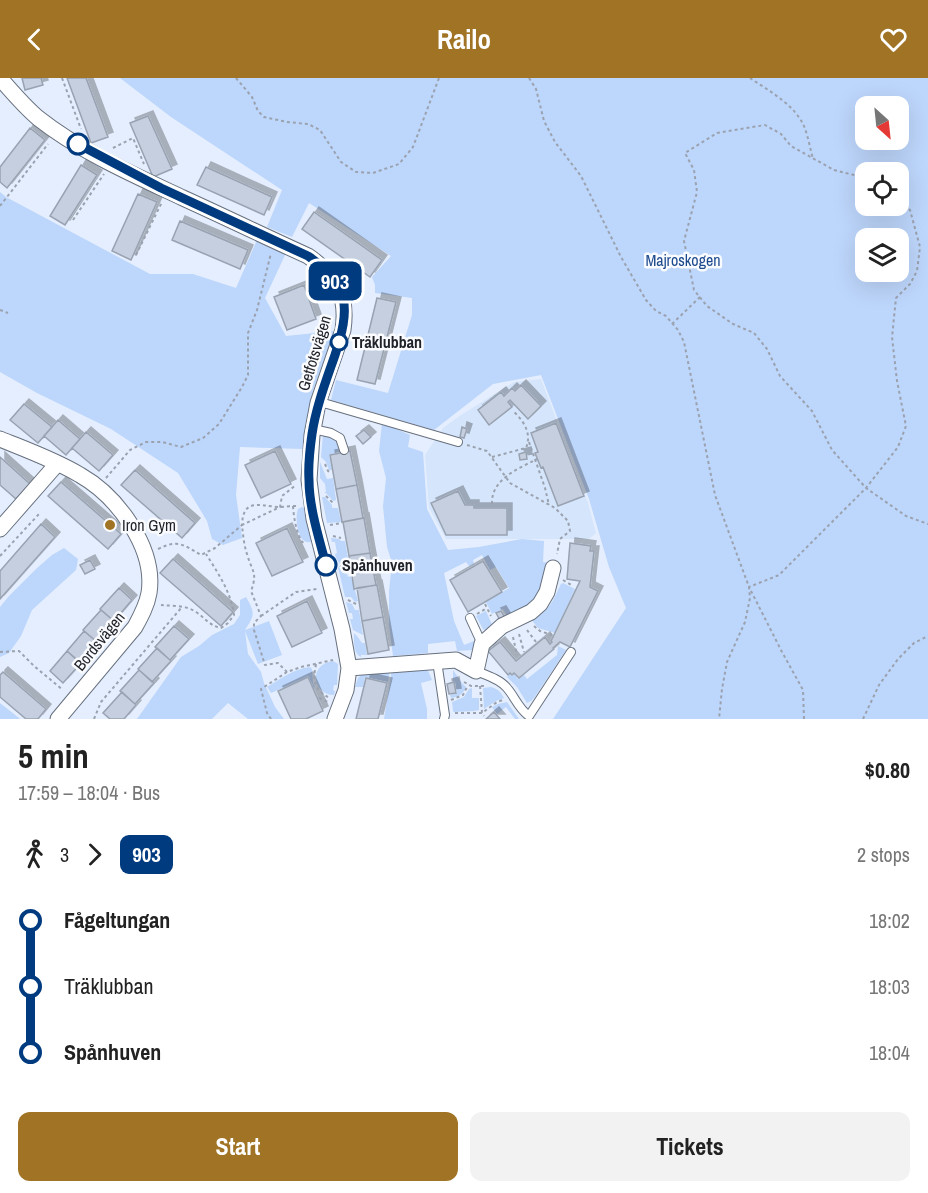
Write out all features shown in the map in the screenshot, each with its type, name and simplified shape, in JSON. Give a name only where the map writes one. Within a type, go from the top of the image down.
[{"type":"street","name":"Getfotsvägen","points":[[0,78],[38,117],[94,154],[161,188],[308,256],[330,274],[343,297],[345,307],[343,330],[318,404],[313,429],[309,480],[316,499],[314,519],[342,628],[346,690],[336,719]]},
{"type":"street","name":"Bordsvägen","points":[[0,439],[80,475],[99,488],[113,501],[134,531],[148,566],[149,592],[135,627],[58,719]]},
{"type":"street","points":[[0,529],[57,464]]},
{"type":"street","points":[[344,663],[456,660],[476,671],[482,644],[498,629],[531,612],[540,604],[547,592],[553,568]]},
{"type":"lane","points":[[318,404],[327,404],[458,442]]},
{"type":"lane","points":[[313,429],[331,433],[340,438],[344,450]]},
{"type":"lane","points":[[470,618],[482,644]]},
{"type":"lane","points":[[476,671],[507,687],[516,703],[529,716],[571,651]]},
{"type":"lane","points":[[437,661],[444,719]]},
{"type":"path","points":[[62,78],[81,130]]},
{"type":"path","points":[[236,78],[252,97],[258,111],[264,117],[287,122],[308,123],[320,130],[341,162],[356,172],[373,173],[399,164],[413,147],[438,78]]},
{"type":"path","points":[[529,78],[536,89],[544,121],[555,142],[581,176],[626,266],[646,300],[656,311],[666,316],[684,342],[715,495],[749,587],[804,690],[804,719]]},
{"type":"path","points":[[750,78],[796,113],[804,127],[813,159]]},
{"type":"path","points":[[855,175],[834,170],[813,159],[791,146],[781,134],[765,125],[717,133],[686,153],[694,170],[697,192],[684,241],[694,290],[707,306],[733,324],[754,333],[767,349],[780,376],[812,411],[832,450],[866,488],[906,516],[928,524]]},
{"type":"path","points":[[0,206],[53,137]]},
{"type":"path","points":[[112,148],[133,138],[143,163]]},
{"type":"path","points":[[74,220],[107,169]]},
{"type":"path","points":[[136,255],[164,198]]},
{"type":"path","points":[[749,587],[779,575],[866,488],[898,447],[906,426],[897,381],[892,337],[896,298],[910,284],[917,271],[920,248],[909,209]]},
{"type":"path","points":[[99,488],[130,450],[146,442],[162,442],[182,447],[203,438],[219,424],[248,375],[248,333],[257,310],[275,240]]},
{"type":"path","points":[[672,324],[700,297]]},
{"type":"path","points":[[0,310],[8,313]]},
{"type":"path","points":[[514,412],[524,421],[528,442],[536,459],[549,505]]},
{"type":"path","points":[[458,442],[487,451],[510,483],[555,508],[568,521],[570,531],[560,539]]},
{"type":"path","points":[[492,457],[526,448],[528,442]]},
{"type":"path","points":[[492,504],[492,495],[505,476],[536,459]]},
{"type":"path","points":[[326,466],[330,472]]},
{"type":"path","points":[[280,507],[282,496],[296,486]]},
{"type":"path","points":[[261,616],[251,591],[255,579],[246,553],[242,525],[244,511],[258,504],[293,506],[327,496],[334,504]]},
{"type":"path","points":[[293,506],[298,535],[302,542],[309,544]]},
{"type":"path","points":[[144,555],[167,544],[176,543],[186,545],[201,555],[206,554],[242,525],[280,507]]},
{"type":"path","points":[[0,556],[39,514]]},
{"type":"path","points":[[326,526],[342,523]]},
{"type":"path","points":[[328,535],[341,538]]},
{"type":"path","points":[[146,603],[194,610],[213,627],[221,628],[228,623],[234,615],[232,606],[223,582],[206,554]]},
{"type":"path","points":[[335,562],[337,570]]},
{"type":"path","points":[[286,672],[278,663],[265,665],[254,623],[296,592],[332,587]]},
{"type":"path","points":[[719,719],[727,662],[745,622],[750,598],[749,587]]},
{"type":"path","points":[[94,719],[101,702],[182,607]]},
{"type":"path","points":[[516,619],[552,635]]},
{"type":"path","points":[[516,619],[524,652]]},
{"type":"path","points":[[516,619],[517,655]]},
{"type":"path","points":[[863,719],[879,685],[898,659],[914,643],[928,636]]},
{"type":"path","points":[[0,652],[19,651],[75,699]]},
{"type":"path","points":[[272,719],[267,713],[261,689],[286,672],[301,667],[344,663]]},
{"type":"path","points":[[316,664],[314,676],[317,688],[322,694],[335,700]]},
{"type":"path","points":[[462,680],[468,685],[489,686]]},
{"type":"path","points":[[450,701],[463,695],[468,685]]},
{"type":"path","points":[[480,686],[483,714]]},
{"type":"path","points":[[452,713],[483,714],[497,702],[507,699]]},
{"type":"shaded area","points":[[541,379],[588,503],[596,533],[589,539],[446,539],[429,508],[425,455],[443,428],[461,415],[514,382]]},
{"type":"green space","name":"Majroskogen","points":[[120,78],[928,78],[928,719],[553,719],[626,608],[609,567],[589,499],[541,375],[493,384],[434,430],[331,400],[336,380],[388,393],[412,315],[412,298],[375,293],[372,277],[391,256],[309,203],[292,237],[267,227],[282,190],[171,117]]},
{"type":"green space","points":[[0,192],[150,274],[193,274],[236,288],[257,240],[286,253],[265,298],[286,336],[335,331],[313,391],[303,449],[240,447],[236,495],[242,538],[223,545],[212,539],[207,521],[178,473],[111,429],[0,372]]},
{"type":"green space","points":[[382,423],[410,435],[408,447],[423,452],[427,509],[448,550],[522,539],[544,541],[543,562],[549,563],[542,589],[535,601],[508,618],[503,609],[492,614],[486,602],[509,588],[496,567],[490,570],[482,555],[473,560],[474,564],[469,566],[466,562],[444,573],[454,621],[464,645],[474,641],[476,646],[473,650],[457,651],[455,641],[428,644],[428,653],[393,656],[389,625],[392,563],[387,547],[383,506],[386,478],[379,451]]},
{"type":"green space","points":[[323,435],[337,442],[339,452],[329,455],[332,470],[329,470],[321,457]]},
{"type":"green space","points":[[320,462],[327,479],[333,478],[336,500],[333,501],[324,492],[326,492],[325,484],[320,478]]},
{"type":"green space","points":[[322,497],[325,497],[332,508],[338,508],[341,522],[327,523]]},
{"type":"green space","points":[[305,508],[313,542],[304,541],[299,534],[297,516],[298,509]]},
{"type":"green space","points":[[331,538],[345,541],[350,569],[342,566],[337,559],[335,542],[332,542]]},
{"type":"green space","points":[[64,548],[78,559],[76,570],[32,610],[21,636],[9,653],[0,657],[0,607],[36,569]]},
{"type":"green space","points":[[338,567],[348,577],[351,576],[358,601],[355,602],[351,597],[345,597]]},
{"type":"green space","points":[[563,583],[575,589],[555,633],[538,628],[531,619],[547,609]]},
{"type":"green space","points":[[246,597],[253,615],[245,630],[269,621],[282,655],[258,664],[245,631],[248,654],[261,672],[275,707],[284,719],[248,719],[228,703],[212,719],[137,719],[181,657],[212,635],[234,624],[240,615],[240,600]]},
{"type":"green space","points":[[346,602],[352,604],[355,610],[359,610],[363,635],[353,630],[350,619],[353,619],[352,613],[349,613]]},
{"type":"green space","points":[[486,611],[493,627],[488,632],[483,629],[476,616]]},
{"type":"green space","points":[[354,633],[362,643],[365,643],[367,655],[361,655],[361,657],[358,655],[354,646]]},
{"type":"green space","points":[[558,646],[566,650],[534,698],[527,703],[517,687],[507,677],[514,674],[518,679],[524,675],[527,679],[557,655]]},
{"type":"green space","points":[[333,661],[338,664],[334,695],[321,690],[316,679],[319,668]]},
{"type":"green space","points":[[426,666],[432,680],[421,683],[427,719],[384,719],[392,669]]},
{"type":"green space","points":[[310,667],[315,687],[313,688],[308,677],[271,693],[267,687],[293,672]]},
{"type":"green space","points":[[390,670],[388,682],[365,677],[363,687],[355,687],[358,678],[363,673]]},
{"type":"green space","points":[[453,670],[466,687],[460,695],[451,698],[450,695],[457,693],[453,681]]},
{"type":"green space","points":[[491,687],[499,691],[504,698],[484,709],[483,688]]},
{"type":"green space","points":[[472,688],[472,698],[479,698],[479,710],[454,712],[452,702],[464,697]]},
{"type":"green space","points":[[507,702],[519,719],[515,719],[506,707],[497,714],[492,707]]},
{"type":"green space","points":[[0,703],[19,718],[20,719],[0,719]]},
{"type":"building","points":[[22,78],[41,78],[43,85],[25,90]]},
{"type":"building","points":[[67,78],[86,78],[108,137],[91,143]]},
{"type":"building","points":[[148,116],[172,169],[153,177],[130,123]]},
{"type":"building","points":[[30,128],[45,140],[7,188],[0,182],[0,167]]},
{"type":"building","points":[[81,165],[97,175],[65,225],[50,216]]},
{"type":"building","points":[[206,167],[272,197],[264,215],[197,185]]},
{"type":"building","points":[[138,194],[157,202],[131,260],[112,251]]},
{"type":"building","points":[[314,212],[382,260],[370,277],[302,229]]},
{"type":"building","points":[[180,221],[248,250],[240,269],[172,240]]},
{"type":"building","points":[[304,285],[316,319],[287,330],[274,297]]},
{"type":"building","points":[[377,298],[396,302],[375,384],[357,380]]},
{"type":"building","points":[[521,385],[541,406],[528,419],[510,400],[508,402],[512,407],[489,425],[478,410],[501,392],[504,396],[512,388],[515,391]]},
{"type":"building","points":[[24,404],[52,427],[38,443],[10,420]]},
{"type":"building","points":[[58,420],[80,439],[66,455],[44,436]]},
{"type":"building","points":[[556,423],[584,496],[558,506],[535,453],[538,452],[531,433]]},
{"type":"building","points":[[462,427],[467,429],[464,438],[460,437]]},
{"type":"building","points":[[364,430],[371,437],[363,444],[356,436]]},
{"type":"building","points":[[86,432],[113,455],[99,471],[72,448]]},
{"type":"building","points":[[275,451],[291,484],[261,498],[245,465]]},
{"type":"building","points":[[350,451],[357,485],[336,489],[330,455]]},
{"type":"building","points":[[526,452],[527,459],[520,460],[519,454]]},
{"type":"building","points":[[0,457],[30,484],[16,499],[0,485]]},
{"type":"building","points":[[135,470],[195,523],[182,538],[121,485]]},
{"type":"building","points":[[61,482],[121,534],[108,549],[48,496]]},
{"type":"building","points":[[357,485],[363,518],[342,522],[336,489]]},
{"type":"building","points":[[458,491],[465,505],[474,505],[474,508],[507,508],[507,535],[446,535],[431,503]]},
{"type":"building","points":[[364,518],[370,553],[349,556],[343,522]]},
{"type":"building","points":[[41,524],[55,537],[0,599],[0,571]]},
{"type":"building","points":[[287,528],[303,562],[272,576],[256,543]]},
{"type":"building","points":[[570,543],[591,546],[590,551],[594,551],[590,587],[598,591],[570,647],[560,642],[519,678],[514,673],[508,675],[488,651],[500,642],[516,661],[545,637],[550,644],[552,642],[580,581],[567,579]]},
{"type":"building","points":[[370,553],[376,585],[354,589],[349,556]]},
{"type":"building","points":[[173,559],[233,612],[221,626],[160,573]]},
{"type":"building","points":[[90,560],[95,569],[85,574],[80,565]]},
{"type":"building","points":[[483,561],[502,592],[468,612],[450,580]]},
{"type":"building","points":[[377,585],[383,617],[362,621],[357,588]]},
{"type":"building","points":[[119,588],[132,600],[114,621],[100,609]]},
{"type":"building","points":[[307,601],[322,633],[292,647],[277,616]]},
{"type":"building","points":[[101,610],[115,622],[97,642],[83,630]]},
{"type":"building","points":[[501,611],[506,619],[501,622],[496,613]]},
{"type":"building","points":[[383,617],[389,650],[368,654],[362,621]]},
{"type":"building","points":[[174,626],[189,639],[170,660],[155,647]]},
{"type":"building","points":[[84,631],[98,643],[80,663],[67,651]]},
{"type":"building","points":[[157,648],[171,661],[152,682],[138,669]]},
{"type":"building","points":[[67,651],[81,663],[63,683],[50,671]]},
{"type":"building","points":[[139,670],[154,683],[135,704],[120,691]]},
{"type":"building","points":[[3,672],[46,709],[38,719],[26,719],[0,697],[0,675]]},
{"type":"building","points":[[308,677],[323,711],[306,719],[291,719],[278,691]]},
{"type":"building","points":[[366,678],[387,683],[378,719],[356,719]]},
{"type":"building","points":[[454,682],[456,693],[449,694],[447,684]]},
{"type":"building","points":[[122,692],[136,705],[124,719],[110,719],[103,713]]},
{"type":"building","points":[[494,712],[500,719],[486,719]]},
{"type":"bus line","name":"903","points":[[78,144],[161,188],[308,256],[321,265],[337,284],[343,297],[345,317],[343,330],[318,404],[312,435],[309,480],[314,519],[326,565]]},
{"type":"place","name":"Träklubban","points":[[339,342]]},
{"type":"place","name":"Iron Gym","points":[[110,525]]},
{"type":"place","name":"Spånhuven","points":[[326,565]]}]
